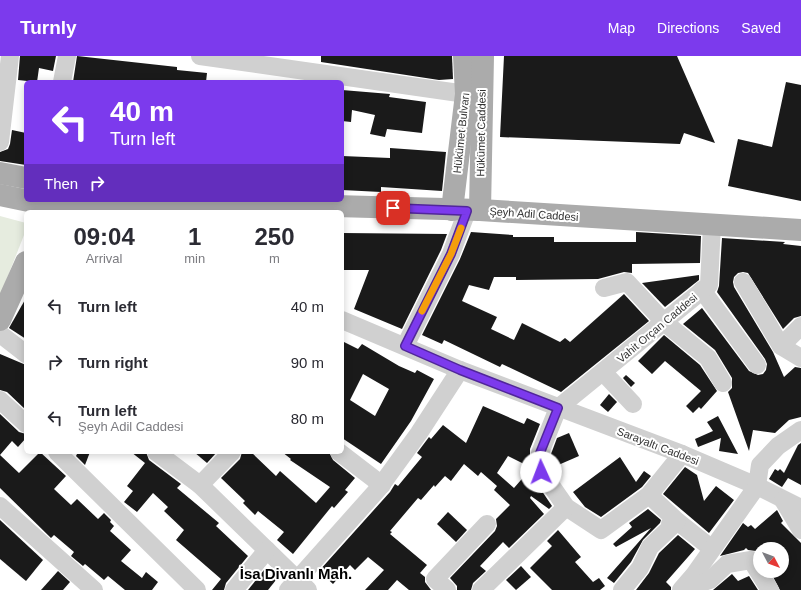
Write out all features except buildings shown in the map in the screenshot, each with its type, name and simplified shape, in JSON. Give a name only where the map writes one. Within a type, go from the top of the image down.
[{"type":"main road","name":"Hükümet Bulvarı","points":[[464,56],[466,94],[466,210]]},
{"type":"main road","name":"Hükümet Caddesi","points":[[466,210],[483,56]]},
{"type":"main road","points":[[0,173],[24,178]]},
{"type":"main road","name":"Şeyh Adil Caddesi","points":[[0,196],[24,202]]},
{"type":"main road","name":"Şeyh Adil Caddesi","points":[[26,202],[60,210],[141,210],[186,202]]},
{"type":"main road","name":"Şeyh Adil Caddesi","points":[[222,202],[466,210],[801,230]]},
{"type":"main road","points":[[0,320],[24,266]]},
{"type":"street","points":[[0,142],[10,56]]},
{"type":"street","points":[[62,80],[67,56]]},
{"type":"street","points":[[200,56],[234,58],[466,94]]},
{"type":"street","points":[[405,346],[451,254],[466,210]]},
{"type":"street","name":"Vahit Orçan Caddesi","points":[[558,408],[709,284],[712,225]]},
{"type":"street","points":[[604,288],[627,282],[664,322],[708,358],[723,383]]},
{"type":"street","points":[[743,282],[782,346],[801,358]]},
{"type":"street","points":[[702,290],[757,365]]},
{"type":"street","name":"Sarayaltı Caddesi","points":[[344,321],[460,370],[682,454],[757,486],[801,508]]},
{"type":"street","points":[[782,346],[801,326]]},
{"type":"street","points":[[0,334],[24,352]]},
{"type":"street","points":[[159,454],[200,485],[267,550],[298,587],[382,485],[419,433],[460,370]]},
{"type":"street","points":[[603,372],[633,404]]},
{"type":"street","points":[[0,400],[24,422]]},
{"type":"street","points":[[558,408],[540,453],[541,472],[566,507],[601,530],[649,495],[682,454]]},
{"type":"street","points":[[681,590],[694,575],[711,548],[757,486],[760,465],[778,446],[801,430]]},
{"type":"street","points":[[59,454],[198,590]]},
{"type":"street","points":[[200,485],[230,454]]},
{"type":"street","points":[[342,454],[382,485]]},
{"type":"street","points":[[649,495],[677,521],[711,548]]},
{"type":"street","points":[[783,500],[801,530]]},
{"type":"street","points":[[0,506],[94,590]]},
{"type":"street","points":[[481,590],[566,507]]},
{"type":"street","points":[[622,590],[640,568],[650,547],[672,526],[670,524],[674,520],[677,521]]},
{"type":"street","points":[[447,590],[435,579],[487,524]]},
{"type":"street","points":[[234,590],[267,550]]},
{"type":"street","points":[[686,590],[691,586],[710,580],[727,564],[751,560],[770,590]]},
{"type":"shaded area","points":[[0,216],[24,222],[24,235],[0,296]]},
{"type":"slow traffic","points":[[422,311],[451,254],[461,228]]},
{"type":"district","name":"İsa Divanlı Mah.","points":[[296,574]]},
{"type":"route","points":[[393,208],[467,211],[451,254],[405,346],[460,370],[558,408],[540,453],[541,472]]}]
